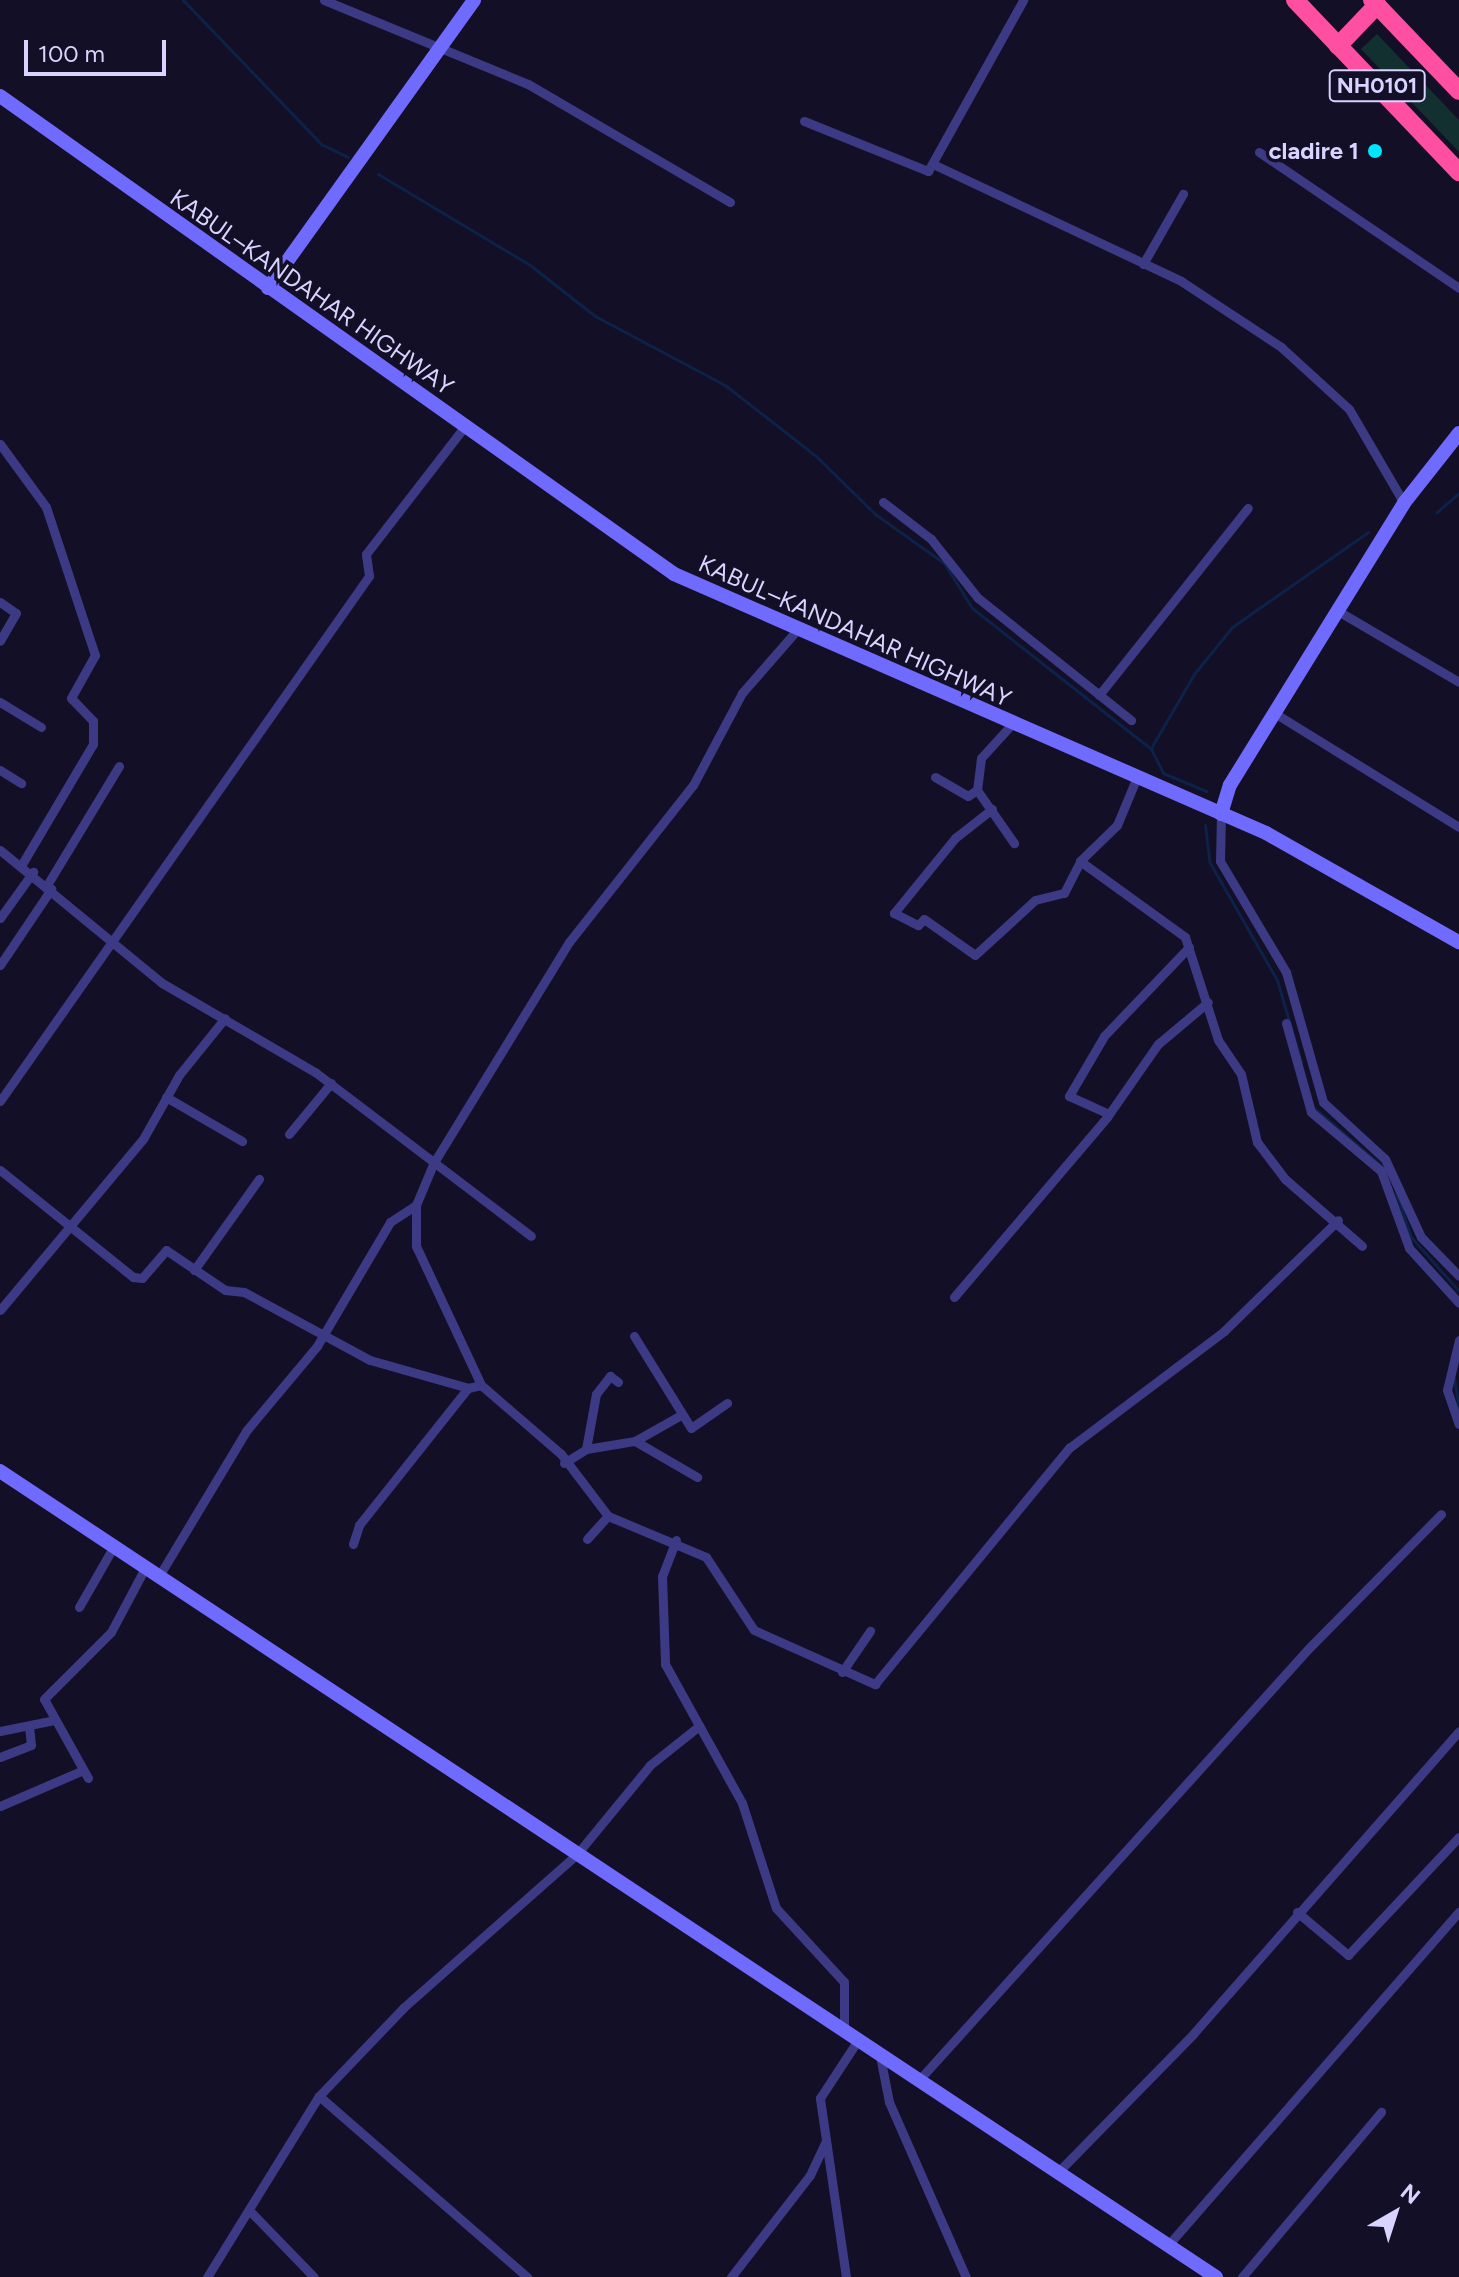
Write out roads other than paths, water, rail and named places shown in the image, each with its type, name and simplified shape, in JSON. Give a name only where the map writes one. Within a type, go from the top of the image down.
[{"type":"highway","name":"NH0101","points":[[1295,0],[1459,172]]},
{"type":"highway","name":"NH0101","points":[[1374,2],[1459,91]]},
{"type":"highway","points":[[1338,46],[1374,2]]},
{"type":"main road","points":[[268,288],[474,0]]},
{"type":"main road","name":"KABUL–KANDAHAR HIGHWAY","points":[[0,96],[674,574],[1221,814],[1351,877],[1459,942]]},
{"type":"main road","points":[[1221,814],[1230,785],[1404,503],[1459,433]]},
{"type":"main road","points":[[0,1471],[844,2029],[880,2056],[1060,2170],[1216,2277]]},
{"type":"street","points":[[324,0],[549,95],[730,202]]},
{"type":"street","points":[[804,121],[871,153],[928,171],[935,165],[1023,0]]},
{"type":"street","points":[[1259,152],[1459,288]]},
{"type":"street","points":[[935,165],[1143,264],[1240,318],[1336,393],[1404,503]]},
{"type":"street","points":[[1143,264],[1183,194]]},
{"type":"street","points":[[0,1101],[369,576],[366,554],[464,427]]},
{"type":"street","points":[[0,444],[46,507],[95,655],[71,698],[93,721],[93,744],[22,864]]},
{"type":"street","points":[[883,502],[931,539],[978,598],[1131,720]]},
{"type":"street","points":[[1099,695],[1248,508]]},
{"type":"street","points":[[0,602],[16,613],[0,641]]},
{"type":"street","points":[[1338,611],[1459,682]]},
{"type":"street","points":[[797,630],[742,693],[693,785],[636,863],[591,910],[434,1162],[416,1205],[416,1246],[481,1385],[564,1463],[608,1516],[676,1540],[721,1574],[754,1630],[842,1672],[878,1682],[1069,1448],[1224,1331],[1338,1220]]},
{"type":"street","points":[[0,702],[41,727]]},
{"type":"street","points":[[1276,714],[1459,827]]},
{"type":"street","points":[[1012,724],[981,758],[977,790],[1014,843]]},
{"type":"street","points":[[0,965],[119,766]]},
{"type":"street","points":[[0,770],[21,783]]},
{"type":"street","points":[[935,777],[968,796],[977,790]]},
{"type":"street","points":[[992,809],[955,838],[894,913],[918,925],[924,919],[975,955],[1035,900],[1064,893],[1080,861],[1117,825],[1137,777]]},
{"type":"street","points":[[1221,814],[1220,861],[1286,972],[1321,1097],[1385,1168],[1421,1237],[1459,1276]]},
{"type":"street","points":[[0,850],[33,872],[111,944],[331,1083],[531,1236]]},
{"type":"street","points":[[1080,861],[1174,926],[1189,947],[1218,1040],[1241,1074],[1257,1142],[1285,1179],[1338,1220],[1362,1246]]},
{"type":"street","points":[[0,918],[33,872]]},
{"type":"street","points":[[1109,1114],[1069,1096],[1104,1036],[1189,947]]},
{"type":"street","points":[[954,1297],[1109,1114],[1158,1044],[1208,1002]]},
{"type":"street","points":[[0,1310],[143,1139],[166,1097],[225,1018]]},
{"type":"street","points":[[1286,1023],[1309,1110],[1385,1168],[1409,1248],[1459,1303]]},
{"type":"street","points":[[289,1134],[331,1083]]},
{"type":"street","points":[[166,1097],[242,1141]]},
{"type":"street","points":[[1309,1110],[1321,1097]]},
{"type":"street","points":[[0,1170],[67,1229],[137,1279],[163,1250],[194,1270],[321,1336],[414,1376],[468,1388],[481,1385]]},
{"type":"street","points":[[194,1270],[259,1179]]},
{"type":"street","points":[[159,1576],[246,1431],[269,1412],[321,1336],[390,1222],[416,1205]]},
{"type":"street","points":[[634,1336],[673,1388],[679,1416],[691,1428],[727,1403]]},
{"type":"street","points":[[1459,1340],[1447,1390],[1459,1424]]},
{"type":"street","points":[[586,1449],[596,1394],[610,1376],[618,1382]]},
{"type":"street","points":[[353,1544],[359,1525],[468,1388]]},
{"type":"street","points":[[564,1463],[586,1449],[635,1441],[679,1416]]},
{"type":"street","points":[[635,1441],[697,1477]]},
{"type":"street","points":[[918,2081],[1309,1648],[1441,1514]]},
{"type":"street","points":[[587,1539],[608,1516]]},
{"type":"street","points":[[676,1540],[662,1576],[665,1664],[742,1803],[776,1908],[844,1982],[844,2029]]},
{"type":"street","points":[[79,1607],[114,1546]]},
{"type":"street","points":[[0,1806],[86,1774],[44,1699],[111,1632],[145,1568]]},
{"type":"street","points":[[842,1672],[870,1631]]},
{"type":"street","points":[[0,1731],[54,1720]]},
{"type":"street","points":[[207,2277],[319,2096],[403,2008],[577,1854],[650,1765],[699,1726]]},
{"type":"street","points":[[0,1757],[33,1744],[29,1727]]},
{"type":"street","points":[[1060,2170],[1459,1731]]},
{"type":"street","points":[[1297,1912],[1348,1955],[1459,1837]]},
{"type":"street","points":[[1169,2244],[1459,1912]]},
{"type":"street","points":[[846,2277],[820,2098],[858,2040]]},
{"type":"street","points":[[880,2056],[889,2102],[966,2277]]},
{"type":"street","points":[[319,2096],[527,2277]]},
{"type":"street","points":[[1242,2277],[1381,2112]]},
{"type":"street","points":[[731,2277],[810,2175],[826,2140]]},
{"type":"street","points":[[249,2210],[314,2277]]},
{"type":"waterway","points":[[183,0],[321,144],[348,157]]},
{"type":"waterway","points":[[378,174],[530,265],[595,316],[725,385],[816,456],[875,514],[944,563],[972,608],[1151,749],[1163,773],[1206,791]]},
{"type":"waterway","points":[[1437,512],[1459,493]]},
{"type":"waterway","points":[[1151,748],[1194,674],[1232,627],[1368,532]]},
{"type":"waterway","points":[[1205,825],[1210,863],[1277,980],[1301,1062]]},
{"type":"waterway","points":[[1314,1108],[1384,1168]]},
{"type":"waterway","points":[[1396,1193],[1411,1237],[1459,1291]]},
{"type":"waterway","points":[[1454,1378],[1459,1410]]},
{"type":"place","name":"cladire 1","points":[[1375,151]]}]
